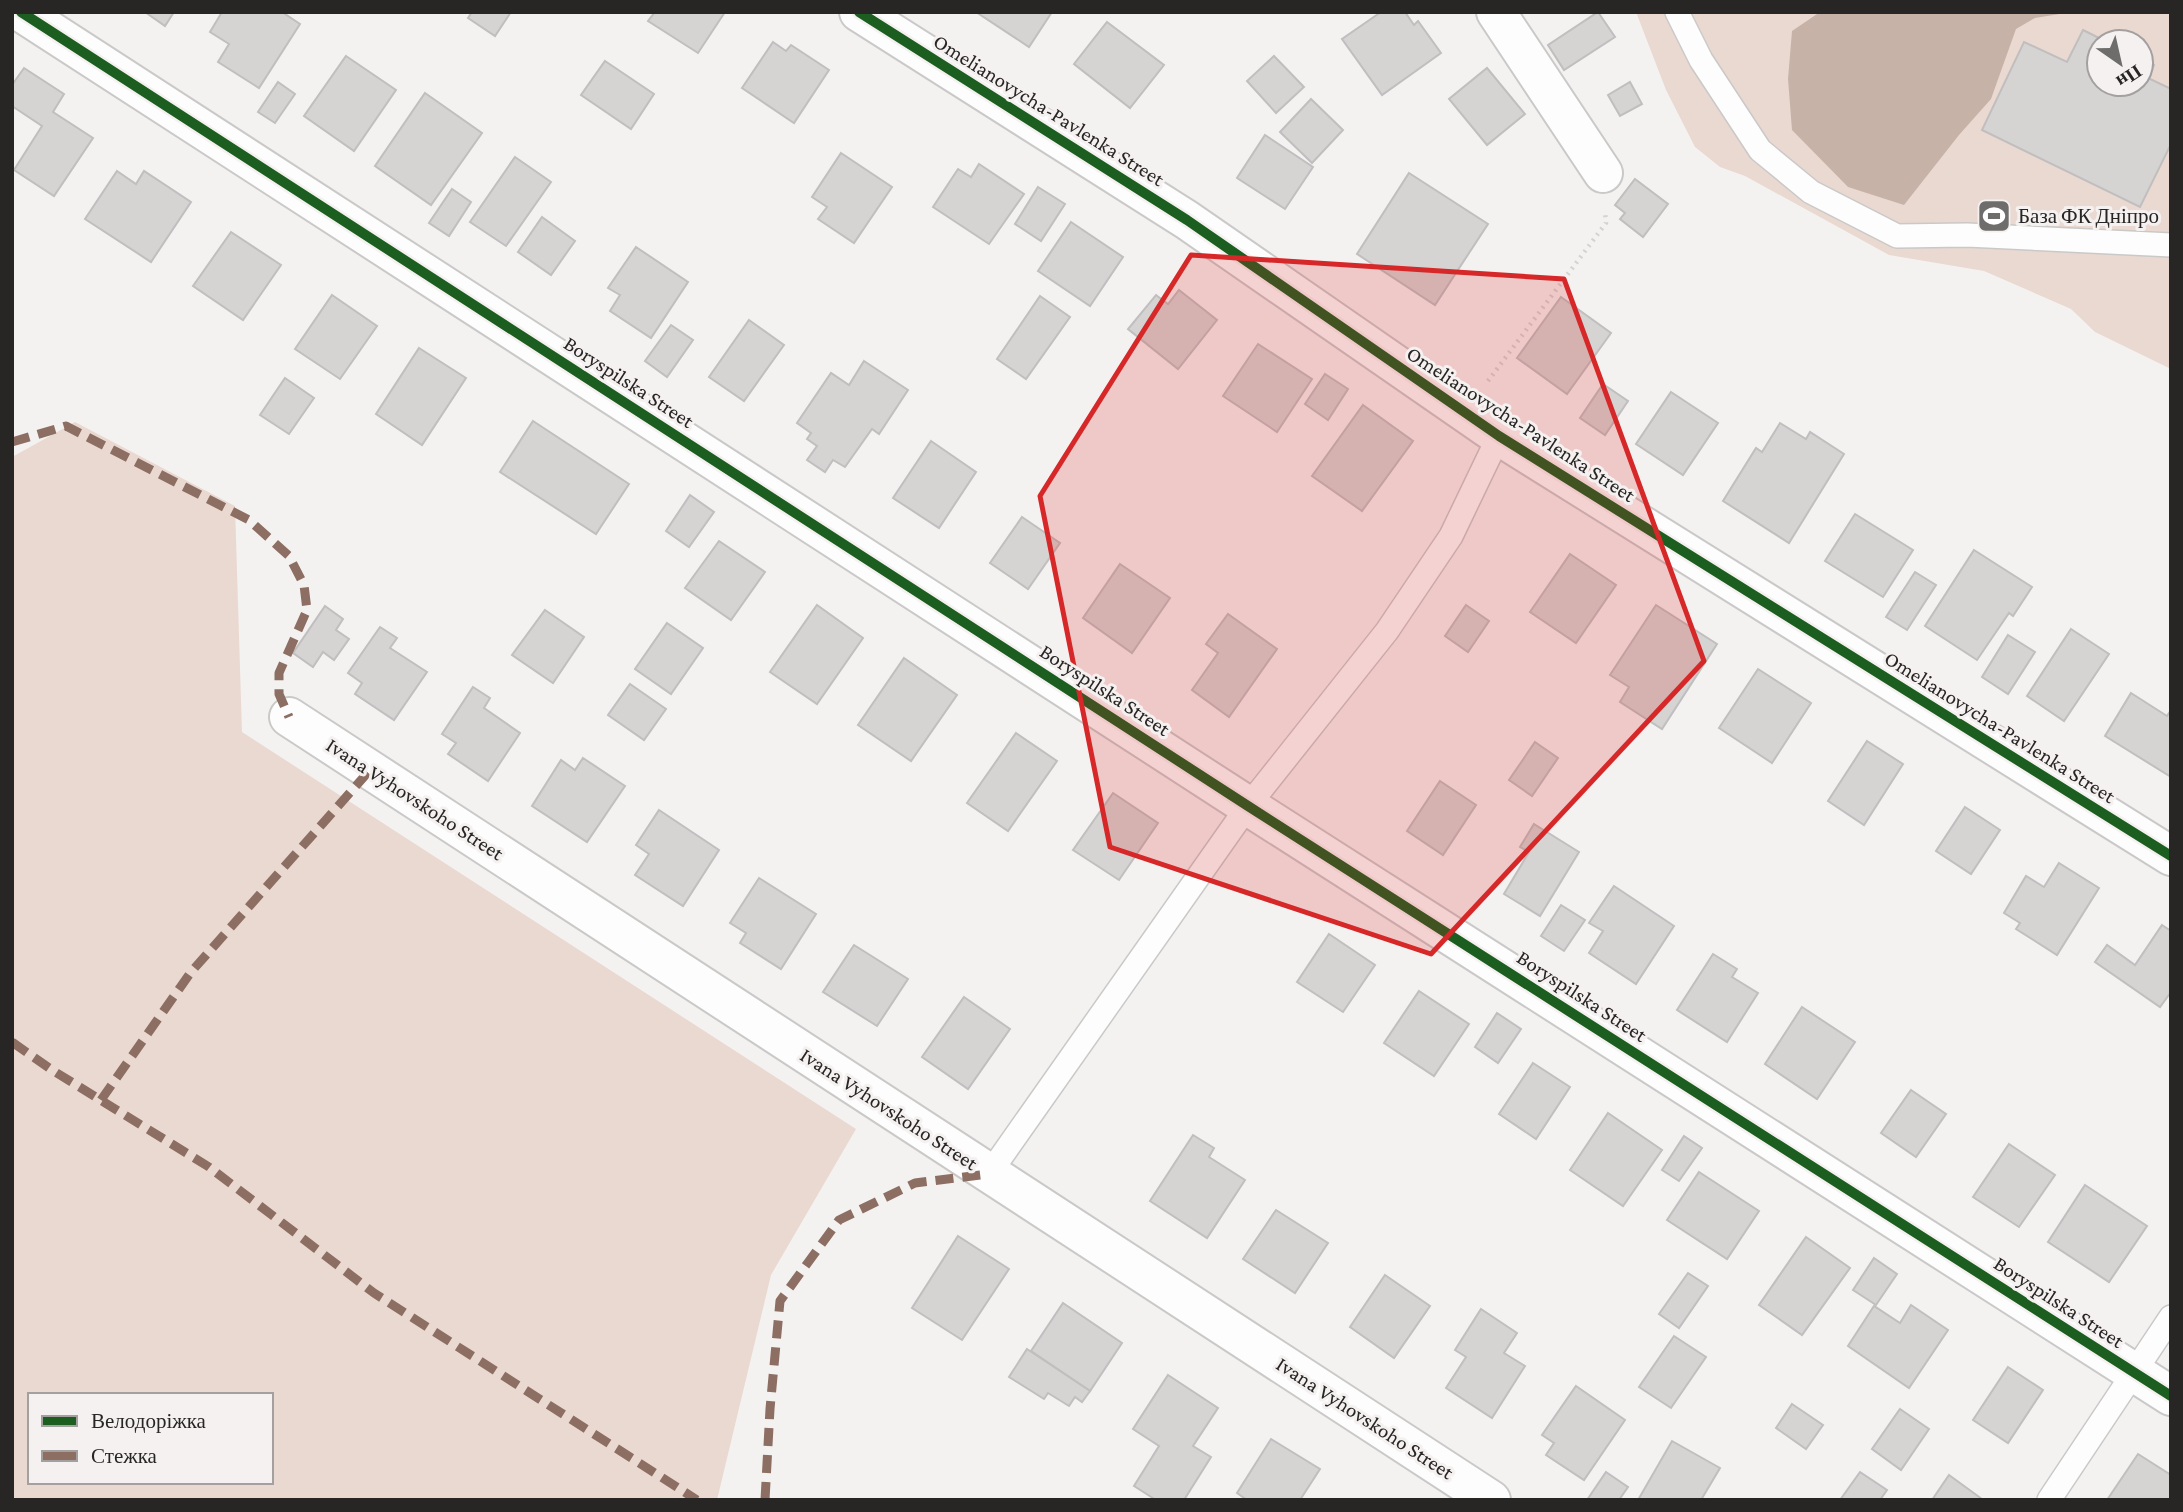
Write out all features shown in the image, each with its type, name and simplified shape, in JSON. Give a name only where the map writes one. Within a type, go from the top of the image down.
[{"type":"street","name":"Boryspilska Street","points":[[21,12],[1248,806],[2171,1396]]},
{"type":"street","name":"Omelianovycha-Pavlenka Street","points":[[859,12],[1187,220],[1499,436],[2171,856]]},
{"type":"street","points":[[1496,12],[1603,173]]},
{"type":"street","name":"Ivana Vyhovskoho Street","points":[[289,717],[1490,1500]]},
{"type":"lane","points":[[1676,12],[1701,60],[1760,150],[1811,192],[1898,236],[1967,236],[2171,245]]},
{"type":"lane","points":[[989,1174],[1248,806],[1394,620],[1451,536],[1499,436]]},
{"type":"lane","points":[[2049,1500],[2171,1317]]},
{"type":"path","points":[[1464,413],[1606,223],[1603,173]]},
{"type":"highlighted area","points":[[1191,255],[1564,279],[1704,661],[1431,954],[1110,847],[1040,496]]},
{"type":"shaded area","name":"База ФК Дніпро","points":[[1636,12],[2171,12],[2171,369],[2095,332],[2071,309],[1984,271],[1889,255],[1745,176],[1720,167],[1695,147],[1666,90]]},
{"type":"shaded area","points":[[1820,12],[2072,12],[2035,18],[2016,29],[1991,99],[1904,205],[1848,187],[1792,130],[1788,79],[1792,31]]},
{"type":"shaded area","points":[[75,422],[235,506],[242,732],[856,1129],[771,1275],[717,1500],[12,1500],[12,457]]},
{"type":"building","points":[[145,12],[174,12],[165,26]]},
{"type":"building","points":[[222,12],[282,12],[300,24],[259,88],[218,62],[229,44],[210,32]]},
{"type":"building","points":[[472,12],[511,12],[495,36],[468,18]]},
{"type":"building","points":[[655,12],[725,12],[698,53],[648,21]]},
{"type":"building","points":[[976,12],[1052,12],[1029,47]]},
{"type":"building","points":[[1381,12],[1405,12],[1414,25],[1418,21],[1441,53],[1382,95],[1342,39]]},
{"type":"building","points":[[1598,12],[1615,37],[1564,70],[1548,45]]},
{"type":"building","points":[[1107,22],[1164,65],[1130,108],[1074,64]]},
{"type":"building","points":[[2083,30],[2085,98],[2155,98],[2155,81],[2171,89],[2171,144],[2140,207],[1982,130],[2024,42],[2067,62]]},
{"type":"building","points":[[773,42],[786,51],[791,45],[829,70],[794,123],[742,88]]},
{"type":"building","points":[[346,56],[396,90],[354,151],[304,116]]},
{"type":"building","points":[[1274,56],[1304,87],[1276,113],[1247,81]]},
{"type":"building","points":[[605,61],[654,94],[631,129],[581,95]]},
{"type":"building","points":[[24,68],[64,94],[53,112],[93,138],[54,196],[14,170],[42,126],[12,106],[12,85]]},
{"type":"building","points":[[1487,68],[1525,114],[1487,145],[1449,99]]},
{"type":"building","points":[[278,82],[295,94],[275,123],[258,112]]},
{"type":"building","points":[[1630,82],[1642,104],[1620,116],[1608,95]]},
{"type":"building","points":[[425,93],[482,133],[431,205],[375,166]]},
{"type":"building","points":[[1311,99],[1343,130],[1312,163],[1280,132]]},
{"type":"building","points":[[1265,135],[1313,167],[1285,209],[1237,178]]},
{"type":"building","points":[[841,153],[892,187],[854,243],[818,219],[827,207],[812,197]]},
{"type":"building","points":[[515,157],[551,182],[506,246],[470,222]]},
{"type":"building","points":[[979,164],[1024,194],[989,244],[933,207],[958,169],[971,177]]},
{"type":"building","points":[[117,171],[136,184],[144,171],[191,202],[151,262],[85,219]]},
{"type":"building","points":[[1409,173],[1488,224],[1435,305],[1357,254]]},
{"type":"building","points":[[1635,179],[1668,204],[1643,237],[1620,219],[1625,213],[1615,205]]},
{"type":"building","points":[[1038,187],[1065,204],[1041,241],[1015,224]]},
{"type":"building","points":[[452,189],[471,202],[449,236],[429,223]]},
{"type":"building","points":[[542,217],[575,241],[551,275],[518,252]]},
{"type":"building","points":[[1071,222],[1123,257],[1090,306],[1038,271]]},
{"type":"building","points":[[231,232],[281,265],[243,320],[193,286]]},
{"type":"building","points":[[636,247],[688,282],[651,338],[610,311],[620,295],[608,288]]},
{"type":"building","points":[[1179,290],[1217,320],[1178,369],[1128,329],[1156,295],[1168,304]]},
{"type":"building","points":[[332,295],[377,326],[340,379],[295,349]]},
{"type":"building","points":[[1040,296],[1070,317],[1026,379],[997,359]]},
{"type":"building","points":[[1561,297],[1611,333],[1567,394],[1517,358]]},
{"type":"building","points":[[749,320],[784,345],[744,401],[709,377]]},
{"type":"building","points":[[671,325],[693,340],[667,377],[645,361]]},
{"type":"building","points":[[1258,344],[1312,379],[1277,432],[1223,396]]},
{"type":"building","points":[[419,348],[466,378],[422,445],[376,414]]},
{"type":"building","points":[[864,361],[908,390],[879,434],[872,429],[845,467],[833,460],[825,472],[807,460],[817,446],[807,439],[811,433],[797,423],[831,373],[849,385]]},
{"type":"building","points":[[1325,374],[1348,389],[1328,420],[1305,404]]},
{"type":"building","points":[[285,378],[314,398],[289,434],[260,415]]},
{"type":"building","points":[[1603,384],[1628,401],[1605,435],[1580,418]]},
{"type":"building","points":[[1671,392],[1718,423],[1683,475],[1636,444]]},
{"type":"building","points":[[1363,405],[1413,441],[1362,511],[1312,476]]},
{"type":"building","points":[[533,421],[629,484],[596,534],[500,472]]},
{"type":"building","points":[[1780,423],[1806,439],[1810,432],[1844,454],[1789,543],[1723,501],[1756,448],[1762,452]]},
{"type":"building","points":[[931,441],[976,472],[939,528],[893,498]]},
{"type":"building","points":[[690,495],[714,512],[689,547],[666,531]]},
{"type":"building","points":[[1855,514],[1913,550],[1883,597],[1825,561]]},
{"type":"building","points":[[1022,517],[1060,543],[1028,589],[990,563]]},
{"type":"building","points":[[719,541],[765,572],[731,620],[685,588]]},
{"type":"building","points":[[1974,550],[2032,587],[2013,616],[2009,613],[1977,660],[1925,626]]},
{"type":"building","points":[[1570,554],[1616,585],[1576,643],[1530,612]]},
{"type":"building","points":[[1120,564],[1170,598],[1132,653],[1083,618]]},
{"type":"building","points":[[1915,572],[1936,585],[1907,630],[1886,617]]},
{"type":"building","points":[[817,605],[863,638],[817,704],[770,672]]},
{"type":"building","points":[[1466,605],[1489,621],[1468,652],[1445,636]]},
{"type":"building","points":[[1656,605],[1717,644],[1662,729],[1620,702],[1629,687],[1610,675]]},
{"type":"building","points":[[325,606],[343,619],[336,630],[349,639],[334,660],[323,652],[313,667],[293,653]]},
{"type":"building","points":[[545,610],[584,637],[553,683],[512,655]]},
{"type":"building","points":[[1228,614],[1277,649],[1229,717],[1192,690],[1218,653],[1206,644]]},
{"type":"building","points":[[667,623],[703,648],[671,694],[635,669]]},
{"type":"building","points":[[380,627],[397,638],[390,648],[427,672],[394,720],[355,694],[362,683],[348,673]]},
{"type":"building","points":[[2071,629],[2109,654],[2064,721],[2027,696]]},
{"type":"building","points":[[2008,635],[2035,652],[2008,694],[1982,677]]},
{"type":"building","points":[[904,658],[957,695],[911,761],[858,725]]},
{"type":"building","points":[[1758,669],[1811,703],[1772,763],[1719,728]]},
{"type":"building","points":[[630,684],[666,709],[644,740],[608,715]]},
{"type":"building","points":[[473,687],[490,698],[484,708],[520,733],[488,781],[448,754],[456,743],[442,734]]},
{"type":"building","points":[[2131,693],[2167,716],[2171,710],[2171,777],[2105,736]]},
{"type":"building","points":[[1016,733],[1057,761],[1008,831],[967,803]]},
{"type":"building","points":[[1867,741],[1903,764],[1864,825],[1828,801]]},
{"type":"building","points":[[1535,742],[1558,758],[1532,796],[1509,780]]},
{"type":"building","points":[[583,758],[625,786],[587,842],[532,806],[561,760],[575,770]]},
{"type":"building","points":[[1440,781],[1476,805],[1443,855],[1407,831]]},
{"type":"building","points":[[1113,793],[1158,823],[1119,880],[1073,850]]},
{"type":"building","points":[[1965,807],[2000,830],[1971,874],[1936,851]]},
{"type":"building","points":[[659,810],[719,850],[683,906],[635,875],[649,854],[636,845]]},
{"type":"building","points":[[1534,824],[1579,852],[1540,916],[1504,894],[1529,852],[1520,847]]},
{"type":"building","points":[[2059,863],[2099,888],[2057,955],[2016,929],[2020,923],[2004,913],[2026,876],[2044,887]]},
{"type":"building","points":[[759,878],[816,914],[781,969],[740,943],[746,933],[730,923]]},
{"type":"building","points":[[1614,886],[1674,926],[1636,984],[1589,953],[1603,931],[1589,923]]},
{"type":"building","points":[[1561,905],[1585,920],[1564,951],[1541,936]]},
{"type":"building","points":[[2162,925],[2171,931],[2171,992],[2160,1007],[2095,962],[2107,945],[2135,965]]},
{"type":"building","points":[[1329,934],[1375,965],[1343,1012],[1297,982]]},
{"type":"building","points":[[854,945],[908,979],[877,1026],[823,992]]},
{"type":"building","points":[[1713,954],[1737,969],[1732,977],[1758,993],[1727,1042],[1677,1010]]},
{"type":"building","points":[[1419,991],[1469,1024],[1434,1076],[1384,1043]]},
{"type":"building","points":[[964,997],[1010,1029],[968,1089],[922,1057]]},
{"type":"building","points":[[1802,1007],[1855,1042],[1817,1099],[1765,1064]]},
{"type":"building","points":[[1497,1013],[1521,1029],[1498,1063],[1475,1047]]},
{"type":"building","points":[[1533,1063],[1570,1087],[1536,1139],[1499,1114]]},
{"type":"building","points":[[1911,1090],[1946,1114],[1916,1157],[1881,1133]]},
{"type":"building","points":[[1608,1113],[1662,1150],[1623,1206],[1570,1170]]},
{"type":"building","points":[[1193,1135],[1214,1148],[1209,1157],[1245,1180],[1207,1238],[1150,1201]]},
{"type":"building","points":[[1684,1136],[1702,1148],[1679,1181],[1662,1170]]},
{"type":"building","points":[[2009,1144],[2055,1175],[2019,1227],[1973,1197]]},
{"type":"building","points":[[1699,1172],[1759,1211],[1727,1259],[1667,1220]]},
{"type":"building","points":[[2085,1185],[2147,1226],[2109,1282],[2048,1242]]},
{"type":"building","points":[[1276,1210],[1328,1243],[1295,1293],[1243,1259]]},
{"type":"building","points":[[958,1236],[1009,1269],[962,1340],[912,1308]]},
{"type":"building","points":[[1806,1237],[1850,1268],[1802,1335],[1759,1305]]},
{"type":"building","points":[[1874,1258],[1897,1274],[1876,1305],[1853,1290]]},
{"type":"building","points":[[1688,1273],[1708,1286],[1679,1328],[1659,1314]]},
{"type":"building","points":[[1385,1275],[1430,1306],[1394,1358],[1350,1327]]},
{"type":"building","points":[[1063,1303],[1122,1343],[1090,1391],[1031,1351]]},
{"type":"building","points":[[1911,1305],[1948,1330],[1909,1388],[1848,1346],[1874,1306],[1900,1323]]},
{"type":"building","points":[[1481,1309],[1517,1333],[1504,1353],[1525,1366],[1492,1418],[1446,1388],[1466,1357],[1455,1350]]},
{"type":"building","points":[[1674,1336],[1706,1357],[1671,1408],[1639,1387]]},
{"type":"building","points":[[1027,1349],[1090,1391],[1082,1402],[1075,1397],[1069,1406],[1048,1393],[1044,1399],[1009,1377]]},
{"type":"building","points":[[2008,1367],[2043,1390],[2008,1443],[1973,1420]]},
{"type":"building","points":[[1168,1375],[1218,1408],[1193,1446],[1211,1457],[1184,1500],[1156,1500],[1134,1486],[1159,1446],[1133,1429]]},
{"type":"building","points":[[1576,1386],[1625,1420],[1584,1480],[1546,1455],[1554,1443],[1542,1435]]},
{"type":"building","points":[[1792,1404],[1823,1425],[1806,1449],[1776,1428]]},
{"type":"building","points":[[1900,1409],[1929,1429],[1901,1470],[1872,1449]]},
{"type":"building","points":[[1271,1439],[1320,1469],[1300,1500],[1247,1500],[1237,1493]]},
{"type":"building","points":[[1672,1441],[1720,1468],[1701,1500],[1638,1500]]},
{"type":"building","points":[[2138,1454],[2171,1475],[2171,1500],[2107,1500]]},
{"type":"building","points":[[1606,1472],[1628,1487],[1619,1500],[1587,1500]]},
{"type":"building","points":[[1860,1472],[1887,1490],[1880,1500],[1840,1500]]},
{"type":"building","points":[[1949,1475],[1982,1499],[1932,1500]]},
{"type":"marked path","points":[[12,442],[66,426],[249,520],[289,556],[304,585],[307,610],[279,673],[279,694],[289,717]]},
{"type":"marked path","points":[[101,1100],[191,972],[370,770]]},
{"type":"marked path","points":[[12,1042],[52,1070],[209,1167],[374,1293],[697,1500]]},
{"type":"marked path","points":[[765,1500],[780,1301],[839,1220],[915,1183],[989,1174]]},
{"type":"cycle path","points":[[21,12],[1248,806],[2171,1396]]},
{"type":"cycle path","points":[[859,12],[1187,220],[1499,436],[2171,856]]},
{"type":"place","name":"База ФК Дніпро","points":[[1994,216]]}]
